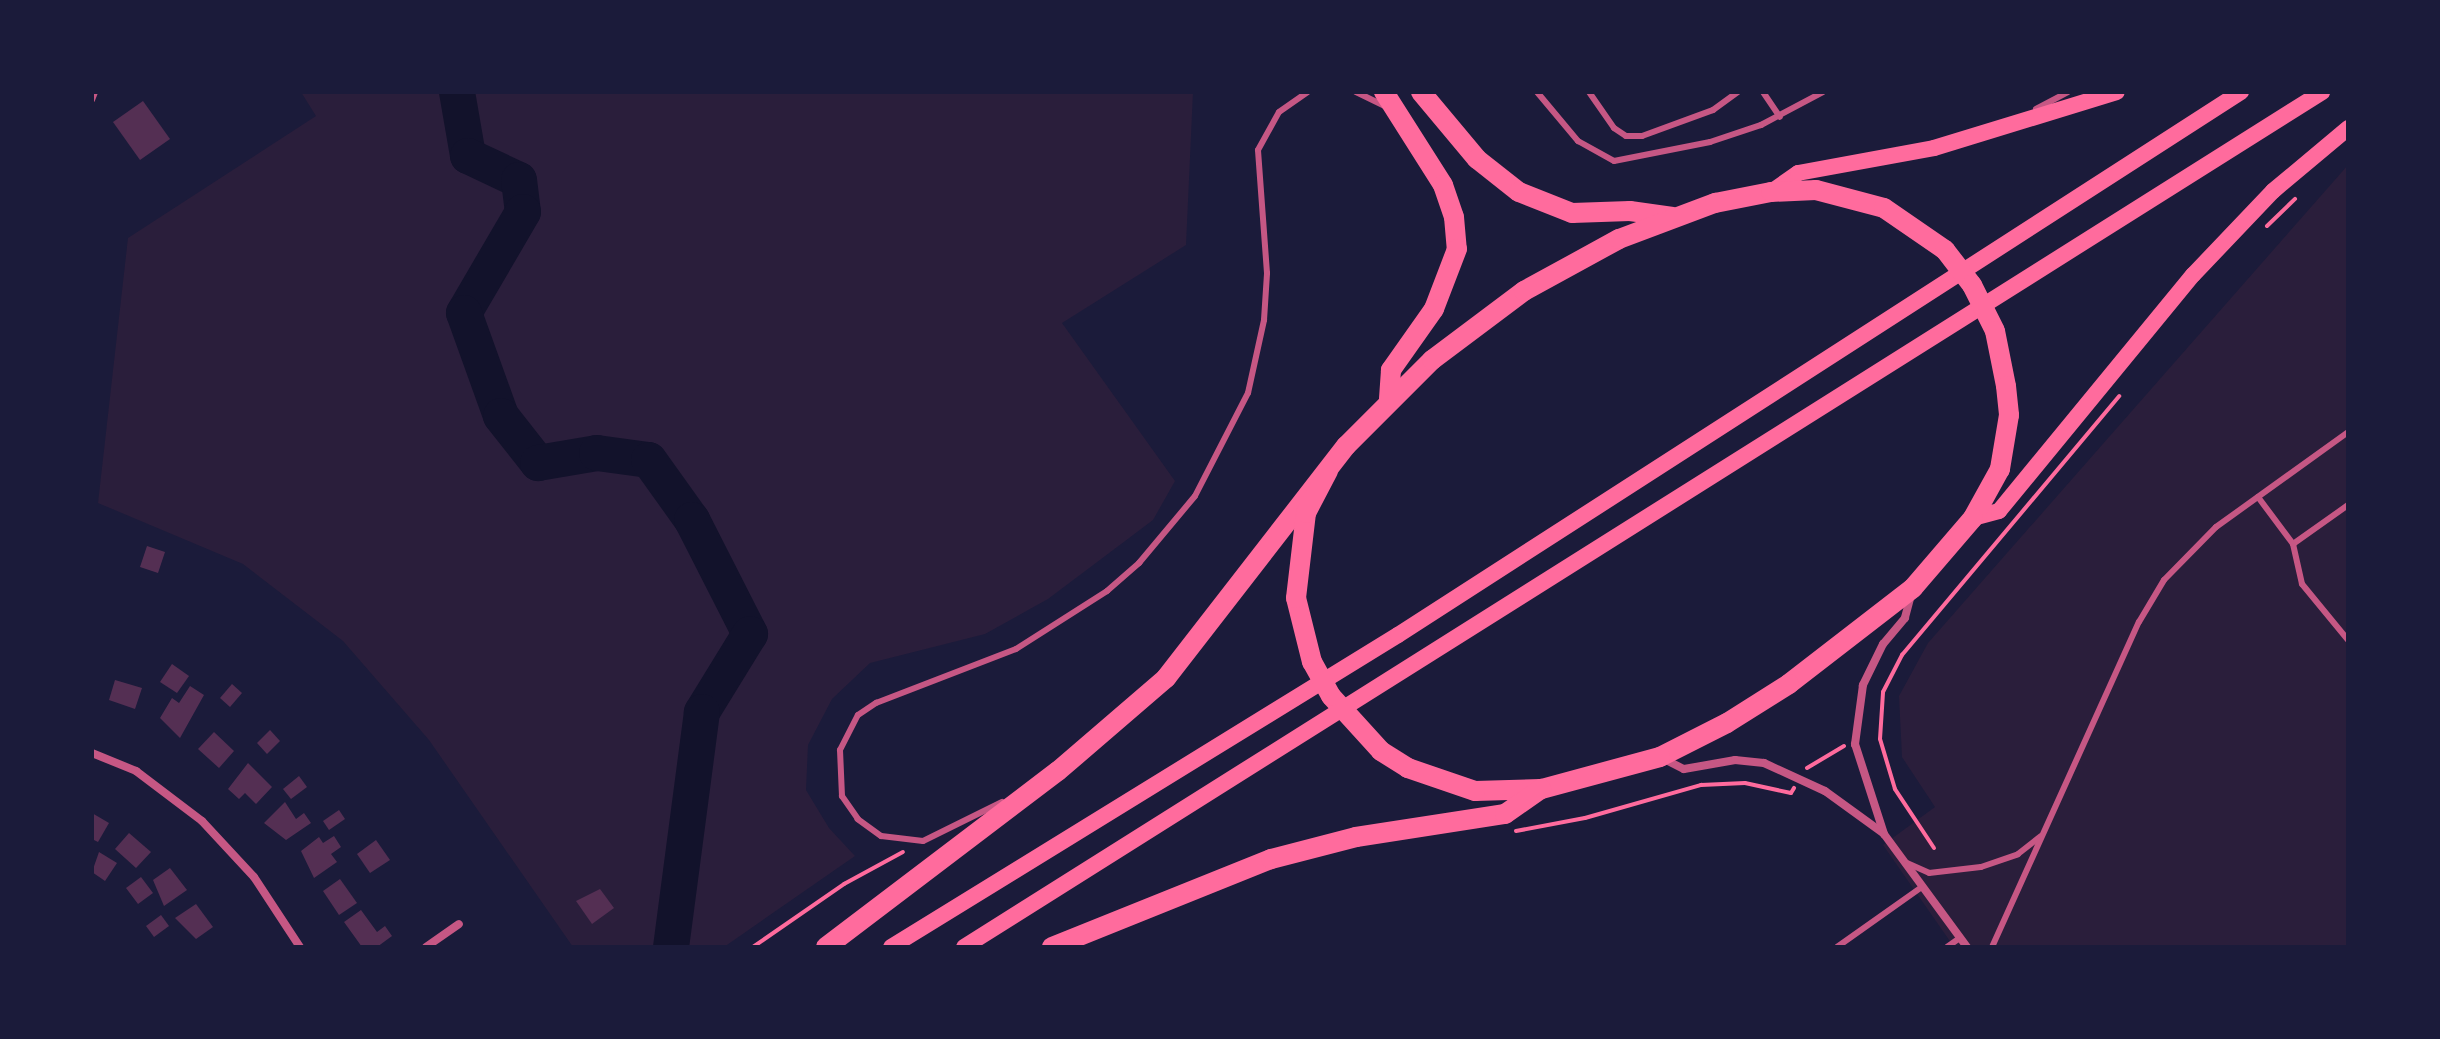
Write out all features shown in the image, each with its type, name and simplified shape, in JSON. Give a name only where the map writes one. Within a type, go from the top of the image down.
[{"type":"highway","points":[[1384,92],[1443,185],[1454,217],[1457,249],[1434,309],[1391,370],[1389,399]]},
{"type":"highway","points":[[1421,92],[1477,159],[1519,192],[1572,213],[1630,211],[1673,217]]},
{"type":"highway","points":[[826,947],[1058,771],[1166,678],[1328,471],[1389,399],[1432,360],[1524,291],[1569,264],[1673,217],[1771,192],[1816,190],[1884,208],[1945,250],[1972,285],[1998,342],[2009,415],[2000,469],[1973,518],[1913,588],[1789,684],[1660,757],[1541,789],[1475,791],[1419,772],[1381,751],[1331,696],[1312,662],[1296,598],[1306,513],[1328,471]]},
{"type":"highway","points":[[1052,947],[1271,859],[1356,837],[1505,814],[1541,789]]},
{"type":"main road","points":[[1771,192],[1798,173],[1934,148],[2117,92]]},
{"type":"main road","points":[[891,947],[1398,635],[2241,92]]},
{"type":"main road","points":[[964,947],[2322,92]]},
{"type":"main road","points":[[1973,518],[1999,511],[2211,255],[2273,191],[2348,128]]},
{"type":"street","points":[[1884,834],[1855,744],[1856,717],[1875,657],[1905,618],[1913,588]]},
{"type":"street","points":[[92,753],[136,771],[202,821],[254,877],[300,947]]},
{"type":"street","points":[[1660,757],[1684,769],[1735,760],[1783,769],[1825,791],[1884,834],[1967,947]]},
{"type":"street","points":[[426,947],[459,924]]},
{"type":"lane","points":[[92,100],[95,92]]},
{"type":"lane","points":[[1058,771],[948,832],[912,842],[881,836],[858,819],[842,796],[837,773],[840,750],[858,715],[876,703],[1016,649],[1063,621],[1139,563],[1195,496],[1248,393],[1264,320],[1267,273],[1258,150],[1279,112],[1308,92]]},
{"type":"lane","points":[[1356,92],[1402,118]]},
{"type":"lane","points":[[1537,92],[1578,141],[1614,161],[1710,142],[1780,117],[1823,92]]},
{"type":"lane","points":[[1589,92],[1626,136],[1659,130],[1713,110],[1738,92]]},
{"type":"lane","points":[[1763,92],[1780,117]]},
{"type":"lane","points":[[1997,130],[2068,92]]},
{"type":"lane","points":[[1992,947],[2139,622],[2164,580],[2200,541],[2348,432]]},
{"type":"lane","points":[[2258,497],[2293,544],[2302,584],[2348,640]]},
{"type":"lane","points":[[2293,544],[2348,505]]},
{"type":"lane","points":[[1906,863],[1929,873],[1981,867],[2018,854],[2044,833]]},
{"type":"lane","points":[[1837,947],[1923,886]]},
{"type":"lane","points":[[1947,947],[1960,938]]},
{"type":"path","points":[[2262,231],[2306,189]]},
{"type":"path","points":[[1934,848],[1895,789],[1880,739],[1883,692],[1902,655],[2126,388]]},
{"type":"path","points":[[1869,741],[1880,739]]},
{"type":"path","points":[[1810,763],[1842,746]]},
{"type":"path","points":[[1507,833],[1585,818],[1701,785],[1745,783],[1791,793]]},
{"type":"path","points":[[753,947],[844,884],[902,853]]},
{"type":"shaded area","points":[[301,92],[1193,92],[1186,245],[1062,323],[1175,481],[1153,520],[1048,599],[985,634],[870,663],[832,699],[808,745],[806,790],[829,828],[855,856],[724,947],[573,947],[429,740],[343,641],[243,564],[98,503],[128,238],[316,116]]},
{"type":"shaded area","points":[[2348,165],[2348,947],[1954,947],[1883,845],[1935,807],[1902,757],[1899,696],[1928,643]]},
{"type":"building","points":[[143,101],[170,139],[140,160],[113,122]]},
{"type":"building","points":[[147,546],[165,552],[158,573],[140,567]]},
{"type":"building","points":[[172,664],[189,676],[177,693],[160,682]]},
{"type":"building","points":[[115,680],[142,688],[135,709],[109,700]]},
{"type":"building","points":[[232,684],[242,693],[230,707],[220,698]]},
{"type":"building","points":[[190,686],[204,695],[180,738],[160,718],[172,698],[179,703]]},
{"type":"building","points":[[270,730],[280,741],[267,754],[257,743]]},
{"type":"building","points":[[214,732],[234,751],[219,768],[198,749]]},
{"type":"building","points":[[248,763],[272,787],[256,804],[245,793],[239,799],[228,789]]},
{"type":"building","points":[[299,776],[307,787],[291,799],[283,789]]},
{"type":"building","points":[[285,802],[296,819],[304,813],[311,823],[286,840],[264,823]]},
{"type":"building","points":[[339,810],[345,819],[329,830],[323,821]]},
{"type":"building","points":[[92,813],[109,823],[98,842],[92,839]]},
{"type":"building","points":[[129,833],[151,852],[136,868],[115,849]]},
{"type":"building","points":[[334,836],[341,847],[331,854],[337,862],[314,878],[301,851],[319,837],[323,843]]},
{"type":"building","points":[[376,840],[390,860],[370,873],[357,854]]},
{"type":"building","points":[[99,852],[117,863],[105,881],[92,872]]},
{"type":"building","points":[[170,868],[187,890],[164,906],[153,880]]},
{"type":"building","points":[[141,877],[153,893],[138,904],[126,888]]},
{"type":"building","points":[[340,879],[357,903],[339,915],[323,891]]},
{"type":"building","points":[[600,889],[614,908],[592,924],[576,901]]},
{"type":"building","points":[[196,904],[213,927],[196,939],[175,918]]},
{"type":"building","points":[[361,910],[377,932],[385,926],[392,936],[377,947],[362,947],[344,922]]},
{"type":"building","points":[[161,915],[169,926],[154,937],[146,926]]},
{"type":"waterway","points":[[457,92],[468,156],[519,180],[523,212],[464,313],[501,416],[538,463],[597,453],[649,460],[692,520],[750,634],[702,712],[671,947]]}]
